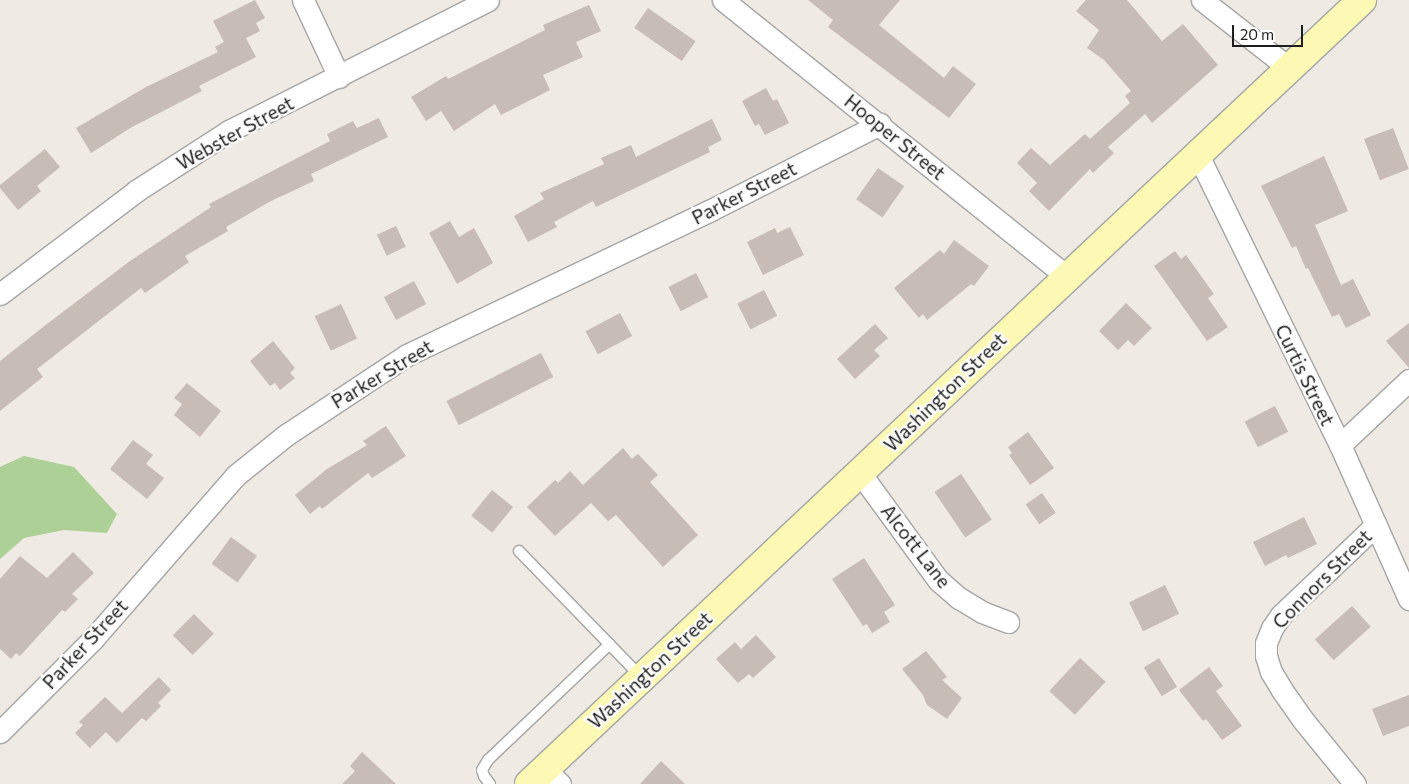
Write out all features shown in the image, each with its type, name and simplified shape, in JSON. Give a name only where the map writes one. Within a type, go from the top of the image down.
[{"type":"main road","name":"Washington Street","points":[[544,779],[642,678],[1066,276],[1362,0]]},
{"type":"street","points":[[303,0],[339,77]]},
{"type":"street","name":"Webster Street","points":[[0,294],[136,191],[229,131],[488,0]]},
{"type":"street","name":"Hooper Street","points":[[723,0],[880,124],[1066,276]]},
{"type":"street","points":[[1202,0],[1289,68]]},
{"type":"street","name":"Parker Street","points":[[0,732],[93,639],[235,476],[286,435],[407,355],[709,211],[880,124]]},
{"type":"street","name":"Curtis Street","points":[[1197,154],[1340,446],[1409,599]]},
{"type":"street","points":[[1340,446],[1409,380]]},
{"type":"street","name":"Alcott Lane","points":[[860,473],[938,580],[960,598],[982,612],[1008,622]]},
{"type":"street","name":"Connors Street","points":[[1355,784],[1303,720],[1282,690],[1271,672],[1266,656],[1266,643],[1272,628],[1281,615],[1376,525]]},
{"type":"lane","points":[[519,551],[642,678]]},
{"type":"lane","points":[[490,784],[482,770],[488,760],[610,644]]},
{"type":"green space","points":[[24,456],[74,467],[117,514],[107,533],[64,530],[24,538],[0,559],[0,467]]},
{"type":"building","points":[[255,0],[265,18],[256,23],[260,31],[246,38],[256,57],[199,86],[202,91],[132,127],[91,153],[76,128],[146,87],[218,52],[215,47],[224,42],[213,21]]},
{"type":"building","points":[[808,0],[900,0],[879,25],[944,78],[953,66],[976,84],[949,118],[828,27],[833,20]]},
{"type":"building","points":[[1086,0],[1127,0],[1162,41],[1183,24],[1218,65],[1152,123],[1145,114],[1108,147],[1114,153],[1093,173],[1090,169],[1049,211],[1029,191],[1037,183],[1017,163],[1031,148],[1050,165],[1085,134],[1090,139],[1130,103],[1125,96],[1131,91],[1104,60],[1087,48],[1099,30],[1076,11]]},
{"type":"building","points":[[589,5],[601,31],[576,42],[583,57],[543,75],[550,90],[501,115],[495,104],[454,131],[441,111],[426,121],[411,97],[446,76],[448,79],[545,30],[543,25]]},
{"type":"building","points":[[648,8],[696,41],[682,61],[634,28]]},
{"type":"building","points":[[766,88],[773,101],[777,99],[789,123],[765,135],[759,124],[755,126],[742,101]]},
{"type":"building","points":[[379,118],[388,137],[311,174],[314,181],[271,201],[226,227],[228,231],[185,256],[189,262],[145,293],[141,288],[37,369],[43,377],[0,411],[0,361],[43,327],[130,261],[211,207],[209,204],[330,141],[327,134],[353,121],[357,128]]},
{"type":"building","points":[[712,119],[722,140],[708,147],[710,152],[596,207],[593,201],[554,222],[557,227],[528,242],[514,216],[544,199],[540,193],[604,164],[601,158],[631,145],[636,157]]},
{"type":"building","points":[[1393,128],[1409,169],[1380,180],[1364,139]]},
{"type":"building","points":[[45,149],[60,167],[37,186],[41,191],[18,210],[0,188],[0,185]]},
{"type":"building","points":[[1324,156],[1348,211],[1315,225],[1341,285],[1353,279],[1371,315],[1346,328],[1339,314],[1332,317],[1296,246],[1292,248],[1261,186]]},
{"type":"building","points":[[878,168],[904,186],[882,217],[856,199]]},
{"type":"building","points":[[450,221],[459,237],[474,228],[493,263],[457,284],[429,233]]},
{"type":"building","points":[[396,226],[406,247],[387,256],[377,235]]},
{"type":"building","points":[[790,227],[804,255],[763,275],[747,242],[775,228],[777,233]]},
{"type":"building","points":[[954,240],[989,266],[974,286],[971,284],[927,320],[923,314],[919,318],[894,288],[940,250],[944,254]]},
{"type":"building","points":[[1175,251],[1181,259],[1186,255],[1214,294],[1208,298],[1228,327],[1207,341],[1154,266]]},
{"type":"building","points":[[696,273],[708,297],[681,311],[668,287]]},
{"type":"building","points":[[414,281],[426,304],[396,320],[384,297]]},
{"type":"building","points":[[764,290],[777,316],[750,329],[737,304]]},
{"type":"building","points":[[1126,303],[1152,328],[1134,346],[1128,340],[1118,350],[1099,331]]},
{"type":"building","points":[[341,304],[357,338],[331,351],[315,316]]},
{"type":"building","points":[[620,313],[632,336],[598,354],[586,331]]},
{"type":"building","points":[[1409,323],[1409,368],[1386,341]]},
{"type":"building","points":[[875,324],[888,338],[874,350],[880,356],[855,379],[837,359]]},
{"type":"building","points":[[273,341],[295,368],[290,373],[295,378],[280,390],[275,383],[270,386],[250,361]]},
{"type":"building","points":[[541,353],[553,377],[459,425],[447,401]]},
{"type":"building","points":[[187,383],[221,411],[200,437],[174,415],[182,404],[174,398]]},
{"type":"building","points":[[1275,406],[1288,432],[1258,447],[1245,421]]},
{"type":"building","points":[[386,426],[406,456],[372,478],[368,473],[322,509],[320,506],[310,514],[295,495],[327,469],[367,445],[363,441]]},
{"type":"building","points":[[1028,432],[1054,468],[1030,485],[1009,455],[1012,453],[1008,447]]},
{"type":"building","points":[[133,440],[153,455],[146,464],[164,478],[147,499],[110,469]]},
{"type":"building","points":[[623,448],[632,459],[638,454],[658,475],[650,482],[698,535],[663,567],[616,515],[608,521],[591,503],[555,536],[527,507],[555,480],[558,483],[570,471],[583,485]]},
{"type":"building","points":[[961,474],[992,520],[965,537],[934,492]]},
{"type":"building","points":[[492,490],[513,507],[492,533],[471,516]]},
{"type":"building","points":[[1042,493],[1056,513],[1039,524],[1026,504]]},
{"type":"building","points":[[1304,517],[1317,544],[1288,558],[1286,555],[1265,566],[1253,542]]},
{"type":"building","points":[[231,537],[257,556],[237,583],[212,564]]},
{"type":"building","points":[[73,552],[94,573],[72,594],[78,599],[65,612],[62,610],[20,656],[16,653],[11,659],[0,649],[0,579],[20,556],[47,578]]},
{"type":"building","points":[[864,558],[895,605],[884,612],[890,622],[872,633],[867,624],[863,626],[832,579]]},
{"type":"building","points":[[1165,585],[1179,614],[1143,631],[1129,603]]},
{"type":"building","points":[[1352,606],[1371,627],[1334,660],[1315,639]]},
{"type":"building","points":[[194,614],[214,634],[193,655],[173,635]]},
{"type":"building","points":[[756,635],[776,657],[753,678],[749,674],[738,683],[716,659],[735,642],[741,649]]},
{"type":"building","points":[[926,651],[947,677],[942,680],[962,698],[947,719],[927,705],[923,695],[902,669]]},
{"type":"building","points":[[1080,658],[1106,682],[1075,715],[1049,691]]},
{"type":"building","points":[[1159,658],[1177,687],[1162,696],[1144,668]]},
{"type":"building","points":[[1209,667],[1223,686],[1216,691],[1242,726],[1222,740],[1206,719],[1203,721],[1179,690]]},
{"type":"building","points":[[159,677],[171,690],[158,703],[161,706],[146,721],[142,718],[117,743],[106,732],[90,748],[75,733],[83,725],[79,722],[105,697],[122,713]]},
{"type":"building","points":[[1409,695],[1409,726],[1383,736],[1372,709]]},
{"type":"building","points":[[362,752],[396,784],[342,784],[355,771],[350,766]]},
{"type":"building","points":[[661,761],[685,784],[640,784]]}]
